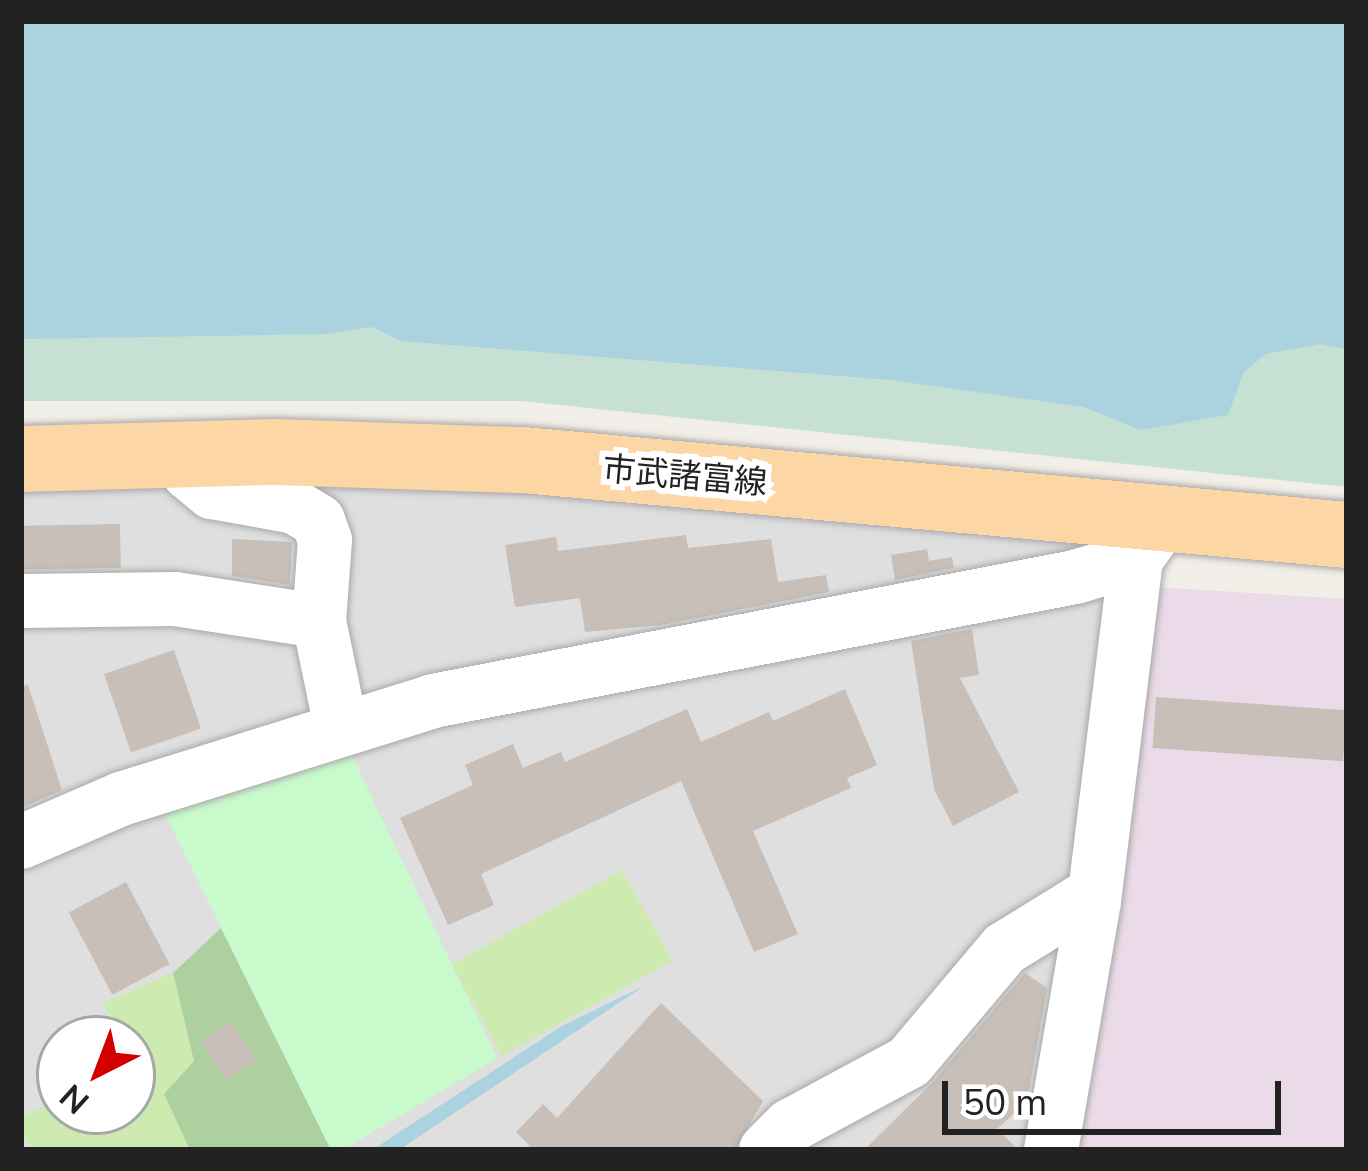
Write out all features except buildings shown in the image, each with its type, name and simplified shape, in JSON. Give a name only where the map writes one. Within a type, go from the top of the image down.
[{"type":"main road","name":"市武諸富線","points":[[21,459],[184,454],[523,460],[1149,540],[1347,535]]},
{"type":"street","points":[[184,454],[189,473],[212,492],[295,507],[318,521],[325,540],[319,621],[341,727]]},
{"type":"street","points":[[21,842],[121,799],[434,701],[1075,577],[1149,540]]},
{"type":"street","points":[[1051,1150],[1149,540]]},
{"type":"street","points":[[21,601],[175,598],[319,621]]},
{"type":"street","points":[[766,1150],[790,1126],[909,1062],[1004,949],[1080,902],[1094,902]]},
{"type":"shaded area","points":[[549,485],[1108,542],[1118,608],[1041,1150],[21,1150],[21,486]]},
{"type":"shaded area","points":[[1154,587],[1347,599],[1347,1150],[1066,1150]]},
{"type":"green space","points":[[21,228],[1347,284],[1347,487],[521,401],[21,401]]},
{"type":"green space","points":[[349,750],[497,1058],[343,1150],[331,1150],[161,806]]},
{"type":"green space","points":[[622,870],[672,961],[502,1055],[451,965]]},
{"type":"green space","points":[[221,928],[331,1150],[190,1150],[164,1094],[194,1061],[173,973]]},
{"type":"green space","points":[[173,973],[194,1061],[164,1095],[190,1150],[32,1150],[21,1133],[21,1118],[36,1110],[36,1135],[156,1135],[156,1015],[109,1015],[102,1003]]},
{"type":"water","points":[[21,21],[1347,21],[1347,349],[1321,344],[1266,354],[1244,372],[1228,415],[1140,430],[1084,407],[890,380],[401,341],[372,327],[327,334],[21,339]]},
{"type":"water","points":[[644,986],[399,1150],[372,1150],[562,1026]]}]
